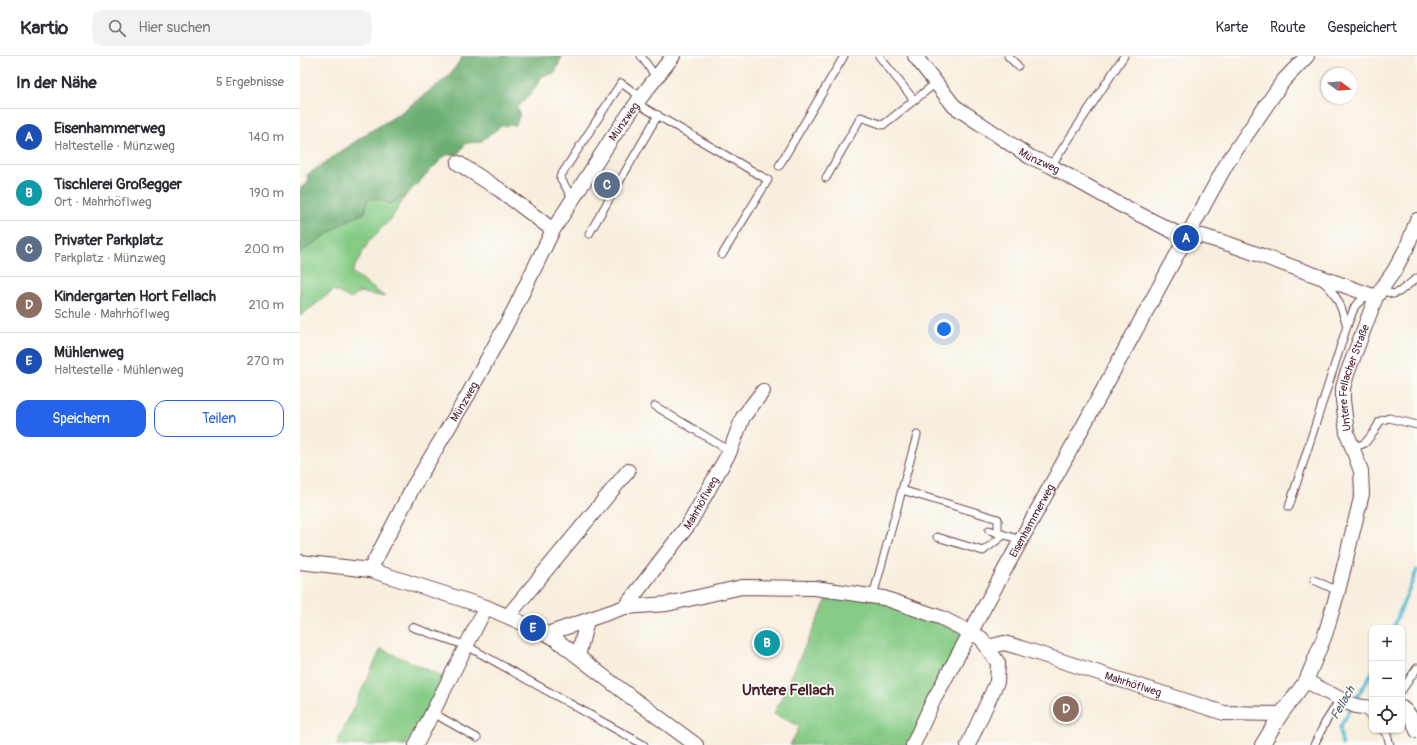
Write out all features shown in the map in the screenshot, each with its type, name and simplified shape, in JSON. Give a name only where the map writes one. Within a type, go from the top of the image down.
[{"type":"street","name":"Münzweg","points":[[370,570],[413,487],[468,394],[514,310],[553,230],[572,198],[639,100],[673,56]]},
{"type":"street","name":"Münzweg","points":[[915,56],[954,106],[1030,157],[1051,166],[1117,203],[1186,238]]},
{"type":"street","name":"Eisenhammerweg","points":[[913,745],[933,701],[970,632],[1227,164],[1283,81],[1307,56]]},
{"type":"street","points":[[458,163],[500,190],[553,230]]},
{"type":"street","name":"Untere Fellacher Straße","points":[[1262,745],[1281,714],[1306,681],[1325,635],[1338,591],[1362,494],[1361,471],[1347,433],[1343,388],[1375,294],[1394,271],[1407,247],[1417,220]]},
{"type":"street","points":[[1186,238],[1202,236],[1314,275],[1375,294]]},
{"type":"street","name":"Mahrhöflweg","points":[[625,607],[689,524],[730,451],[743,417],[763,390]]},
{"type":"street","points":[[508,616],[628,471]]},
{"type":"street","points":[[300,562],[370,570],[486,607],[547,634],[578,656],[689,743]]},
{"type":"street","points":[[547,634],[625,607],[668,604],[742,587],[815,588],[884,598],[942,618],[981,638],[998,664],[997,682],[968,745]]},
{"type":"street","points":[[416,745],[486,607]]},
{"type":"street","points":[[578,656],[587,620]]},
{"type":"street","name":"Mahrhöflweg","points":[[988,647],[1004,643],[1224,713],[1281,714]]},
{"type":"street","points":[[1306,681],[1355,704]]},
{"type":"street","points":[[1405,710],[1414,721],[1417,731]]},
{"type":"lane","points":[[641,56],[656,77]]},
{"type":"lane","points":[[779,166],[844,56]]},
{"type":"lane","points":[[879,56],[914,100]]},
{"type":"lane","points":[[1008,56],[1018,66]]},
{"type":"lane","points":[[1051,166],[1124,56]]},
{"type":"lane","points":[[572,198],[560,177],[621,83],[658,115],[768,180],[722,255]]},
{"type":"lane","points":[[826,178],[861,117],[883,125],[936,83]]},
{"type":"lane","points":[[590,234],[658,115]]},
{"type":"lane","points":[[1314,275],[1327,285],[1335,294],[1347,326]]},
{"type":"lane","points":[[1289,508],[1347,326],[1355,306],[1375,294],[1393,294],[1399,292],[1417,278]]},
{"type":"lane","points":[[655,406],[730,451]]},
{"type":"lane","points":[[1352,448],[1365,443],[1374,432],[1380,421],[1389,418],[1417,425]]},
{"type":"lane","points":[[873,596],[917,435]]},
{"type":"lane","points":[[902,490],[998,518],[1001,534]]},
{"type":"lane","points":[[989,530],[1021,540]]},
{"type":"lane","points":[[937,537],[983,552],[1001,534]]},
{"type":"lane","points":[[1314,580],[1338,591]]},
{"type":"lane","points":[[412,627],[467,646],[644,745]]},
{"type":"lane","points":[[1405,686],[1417,668]]},
{"type":"lane","points":[[1314,745],[1325,724],[1355,704],[1369,716]]},
{"type":"lane","points":[[433,713],[477,738]]},
{"type":"lane","points":[[1385,733],[1390,745]]},
{"type":"green space","points":[[463,56],[562,56],[555,73],[542,76],[534,90],[517,108],[520,113],[516,125],[501,126],[480,142],[466,143],[458,154],[446,155],[406,195],[390,204],[378,198],[368,199],[365,212],[346,221],[300,253],[300,188],[309,182],[307,175],[366,134],[399,114],[449,76]]},
{"type":"green space","points":[[406,195],[391,219],[369,241],[352,272],[385,297],[359,292],[351,299],[334,290],[300,316],[300,253],[346,221],[365,213],[368,199],[378,198],[390,204]]},
{"type":"green space","points":[[830,592],[883,600],[965,634],[908,745],[790,745],[800,726],[774,714]]},
{"type":"green space","points":[[381,649],[444,677],[406,745],[336,745]]},
{"type":"waterway","name":"Fellach","points":[[1394,625],[1417,570]]},
{"type":"waterway","name":"Fellach","points":[[1354,702],[1369,677]]},
{"type":"waterway","name":"Fellach","points":[[1342,745],[1340,727],[1351,708]]},
{"type":"place","name":"Privater Parkplatz","points":[[607,185]]},
{"type":"place","name":"Eisenhammerweg","points":[[1186,238]]},
{"type":"place","name":"Mühlenweg","points":[[533,628]]},
{"type":"place","name":"Tischlerei Großegger","points":[[767,643]]},
{"type":"place","name":"Kindergarten Hort Fellach","points":[[1066,709]]},
{"type":"district","name":"Untere Fellach","points":[[788,690]]}]
